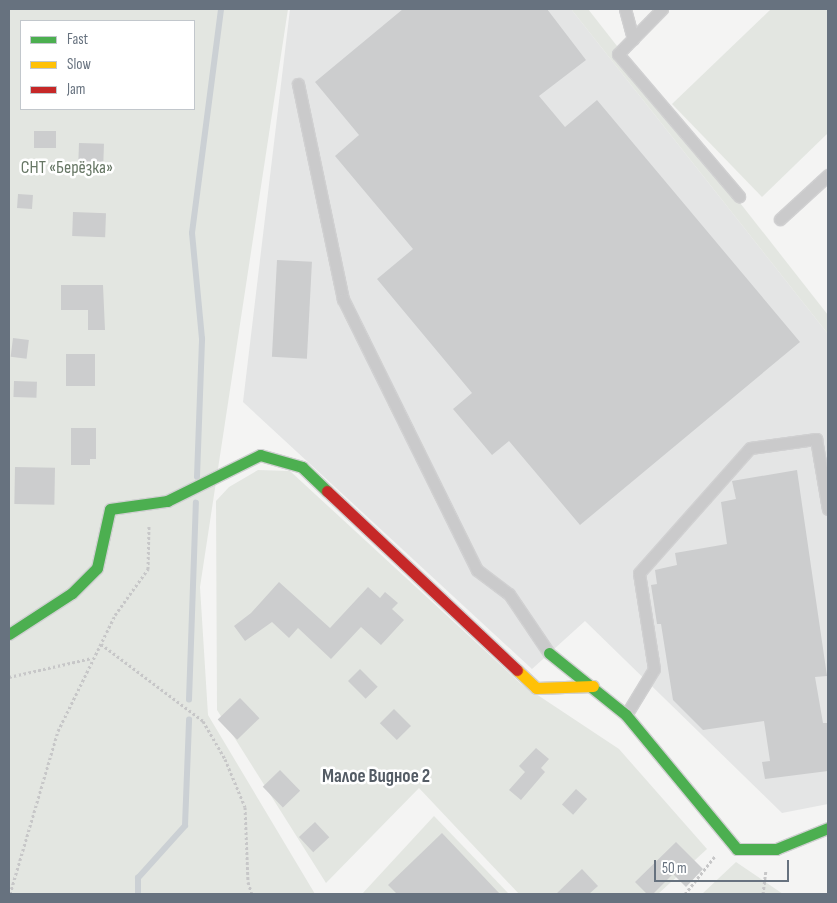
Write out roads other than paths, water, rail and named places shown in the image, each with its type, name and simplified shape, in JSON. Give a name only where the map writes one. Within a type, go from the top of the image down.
[{"type":"street","points":[[9,634],[72,593],[97,568],[110,509],[167,501],[260,455],[302,467],[536,688],[593,686]]},
{"type":"street","points":[[549,653],[593,686],[626,715],[684,788],[712,815],[737,849],[776,849],[828,828]]},
{"type":"lane","points":[[625,9],[633,39]]},
{"type":"lane","points":[[662,9],[618,54],[739,196]]},
{"type":"lane","points":[[298,84],[343,299],[477,570],[509,594],[549,653]]},
{"type":"lane","points":[[780,219],[828,175]]},
{"type":"lane","points":[[626,715],[654,669],[639,573],[750,448],[816,439],[828,509]]},
{"type":"waterway","points":[[197,477],[202,339],[192,233],[221,9]]},
{"type":"waterway","points":[[189,700],[196,503]]},
{"type":"waterway","points":[[138,894],[138,878],[185,826],[189,720]]},
{"type":"district","name":"Малое Видное 2","points":[[376,777]]},
{"type":"park label","name":"СНТ «Берёзка»","points":[[67,168]]}]
